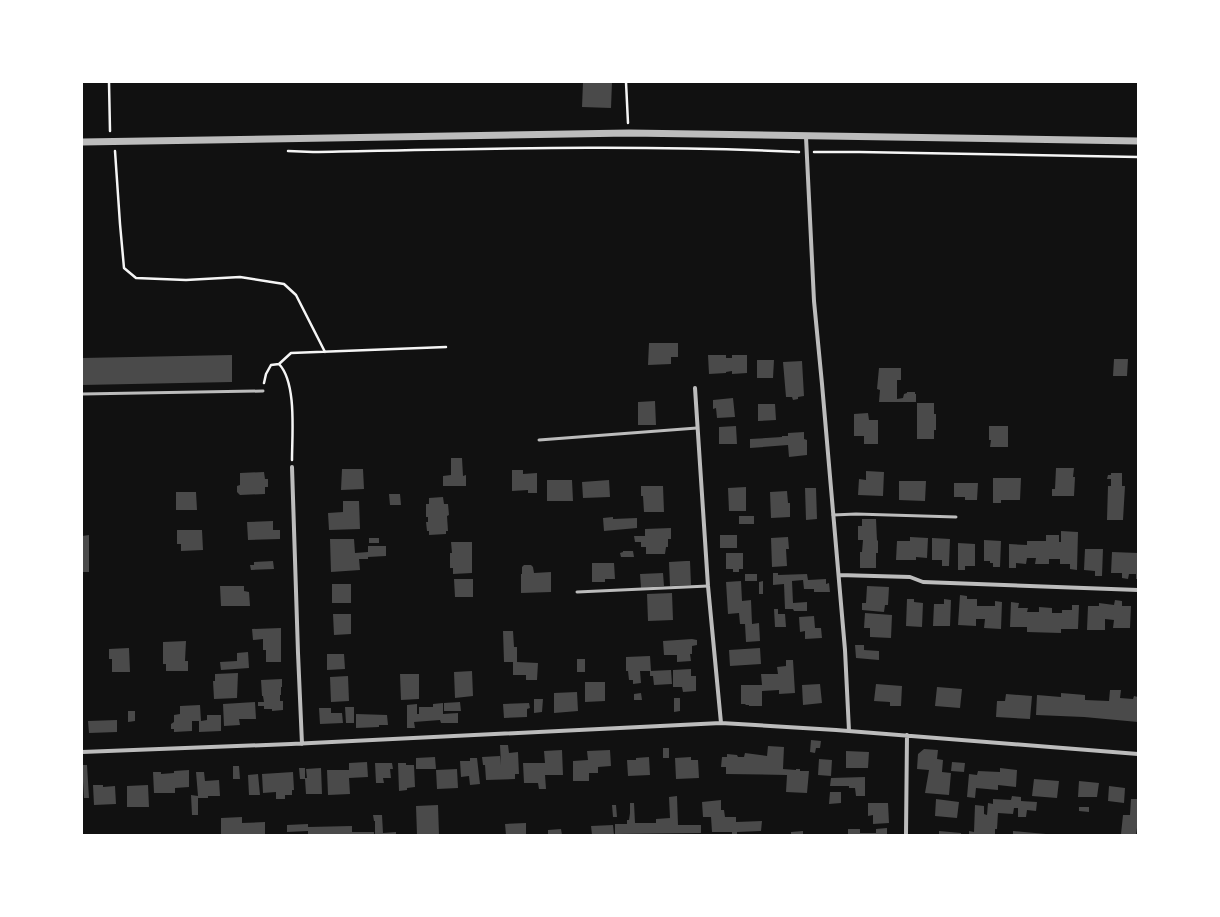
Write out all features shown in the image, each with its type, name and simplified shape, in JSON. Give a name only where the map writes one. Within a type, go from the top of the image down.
[{"type":"street","points":[[82,142],[629,133],[806,137],[1138,141]]},
{"type":"street","points":[[806,137],[814,302],[845,650],[848,731]]},
{"type":"street","points":[[694,388],[708,586],[721,723]]},
{"type":"street","points":[[292,467],[302,744]]},
{"type":"street","points":[[839,575],[910,577],[923,582],[1138,590]]},
{"type":"street","points":[[82,752],[302,744],[721,723],[848,731],[1138,754]]},
{"type":"street","points":[[906,835],[907,736]]},
{"type":"lane","points":[[82,394],[263,391]]},
{"type":"lane","points":[[539,440],[697,428]]},
{"type":"lane","points":[[833,515],[856,514],[956,517]]},
{"type":"lane","points":[[577,592],[708,586]]},
{"type":"path","points":[[109,82],[110,141],[115,152],[124,268],[136,278],[186,280],[240,277],[284,284],[296,295],[325,352]]},
{"type":"path","points":[[626,82],[629,133]]},
{"type":"path","points":[[281,150],[313,152],[511,148],[728,149],[806,152],[1138,157]]},
{"type":"path","points":[[109,152],[115,152]]},
{"type":"path","points":[[263,391],[266,374],[271,365],[279,364],[291,353],[446,347]]},
{"type":"path","points":[[279,364],[285,370],[292,404],[292,467]]},
{"type":"building","points":[[583,82],[612,82],[611,108],[582,107]]},
{"type":"building","points":[[649,343],[678,343],[678,357],[671,357],[671,364],[648,365]]},
{"type":"building","points":[[232,355],[232,382],[82,385],[82,358]]},
{"type":"building","points":[[708,355],[726,355],[726,358],[732,358],[732,355],[747,355],[747,373],[732,374],[732,371],[726,373],[709,374]]},
{"type":"building","points":[[1114,359],[1128,359],[1127,376],[1113,376]]},
{"type":"building","points":[[757,360],[774,360],[773,378],[757,378]]},
{"type":"building","points":[[802,361],[804,396],[793,400],[792,397],[786,397],[783,362]]},
{"type":"building","points":[[879,368],[901,368],[901,380],[897,380],[897,399],[903,398],[904,394],[907,392],[915,392],[916,402],[879,402],[880,390],[877,389]]},
{"type":"building","points":[[733,398],[735,417],[717,418],[716,408],[713,409],[713,400]]},
{"type":"building","points":[[655,401],[656,425],[638,425],[638,402]]},
{"type":"building","points":[[917,403],[934,403],[936,430],[934,430],[934,439],[917,439]]},
{"type":"building","points":[[758,404],[775,404],[776,420],[758,421]]},
{"type":"building","points":[[868,413],[869,420],[878,420],[878,444],[864,444],[864,436],[854,436],[854,414]]},
{"type":"building","points":[[736,426],[737,444],[719,444],[719,427]]},
{"type":"building","points":[[989,426],[1008,426],[1008,447],[990,447],[991,440],[989,440]]},
{"type":"building","points":[[804,432],[804,439],[807,440],[807,455],[789,457],[788,445],[750,448],[750,439],[782,437],[788,436],[788,433]]},
{"type":"building","points":[[451,458],[462,458],[463,476],[466,475],[466,486],[443,486],[443,476],[451,475]]},
{"type":"building","points":[[1056,468],[1074,468],[1074,496],[1052,496],[1052,489],[1055,489]]},
{"type":"building","points":[[342,469],[363,469],[364,489],[341,490]]},
{"type":"building","points":[[512,470],[523,470],[523,474],[537,473],[537,493],[528,493],[528,490],[512,491]]},
{"type":"building","points":[[866,471],[884,472],[883,496],[858,495],[859,479],[866,480]]},
{"type":"building","points":[[264,472],[265,479],[268,479],[268,487],[265,487],[265,494],[240,495],[237,492],[237,486],[240,485],[240,473]]},
{"type":"building","points":[[1111,473],[1122,473],[1122,486],[1125,486],[1123,520],[1107,520],[1108,486],[1111,486],[1111,479],[1107,479],[1108,475],[1111,475]]},
{"type":"building","points":[[993,478],[1021,478],[1020,500],[1001,500],[1001,503],[993,503]]},
{"type":"building","points":[[547,480],[572,480],[573,501],[547,501]]},
{"type":"building","points":[[609,480],[610,497],[583,498],[582,482]]},
{"type":"building","points":[[899,481],[926,481],[925,501],[899,500]]},
{"type":"building","points":[[954,483],[978,483],[977,500],[965,500],[965,497],[954,497]]},
{"type":"building","points":[[641,486],[663,486],[664,512],[644,512]]},
{"type":"building","points":[[746,487],[746,511],[729,511],[728,488]]},
{"type":"building","points":[[805,488],[816,488],[817,519],[806,520]]},
{"type":"building","points":[[787,491],[788,503],[790,503],[790,517],[771,518],[770,492]]},
{"type":"building","points":[[176,492],[196,492],[197,510],[176,510]]},
{"type":"building","points":[[389,494],[400,494],[401,505],[390,505]]},
{"type":"building","points":[[443,497],[444,504],[448,504],[448,531],[446,531],[446,534],[429,535],[426,522],[428,522],[428,517],[426,517],[426,504],[429,504],[429,498]]},
{"type":"building","points":[[343,501],[359,501],[360,529],[329,530],[328,513],[343,512]]},
{"type":"building","points":[[739,516],[754,516],[754,524],[739,524]]},
{"type":"building","points":[[613,517],[613,519],[637,518],[637,528],[604,531],[603,518]]},
{"type":"building","points":[[862,519],[876,519],[878,553],[876,553],[876,568],[860,568],[860,552],[862,552],[863,540],[858,540],[858,526],[862,526]]},
{"type":"building","points":[[273,521],[273,530],[280,530],[280,539],[248,540],[247,522]]},
{"type":"building","points":[[671,528],[671,539],[668,539],[668,547],[666,547],[665,554],[646,554],[646,547],[641,547],[641,542],[635,542],[634,536],[645,536],[645,529]]},
{"type":"building","points":[[177,530],[202,530],[203,550],[181,551],[181,544],[177,544]]},
{"type":"building","points":[[1061,531],[1078,532],[1077,570],[1070,569],[1070,564],[1060,564],[1060,559],[1049,559],[1049,564],[1035,564],[1036,558],[1027,558],[1026,564],[1016,563],[1016,568],[1009,568],[1009,544],[1027,545],[1027,541],[1046,541],[1046,535],[1059,535],[1059,542],[1061,542]]},
{"type":"building","points":[[89,535],[89,572],[82,572],[82,536]]},
{"type":"building","points":[[720,535],[737,535],[737,548],[720,548]]},
{"type":"building","points":[[788,537],[789,549],[786,549],[787,566],[772,567],[771,538]]},
{"type":"building","points":[[910,537],[928,538],[927,558],[916,557],[916,560],[896,560],[897,541],[910,541]]},
{"type":"building","points":[[369,538],[379,538],[379,543],[369,543]]},
{"type":"building","points":[[932,538],[950,539],[949,566],[942,566],[942,560],[932,560]]},
{"type":"building","points":[[330,539],[354,539],[355,553],[368,552],[368,546],[386,546],[386,556],[359,559],[360,570],[331,572]]},
{"type":"building","points":[[984,540],[1001,541],[1000,567],[993,567],[993,563],[990,563],[990,561],[984,561]]},
{"type":"building","points":[[451,542],[472,542],[472,573],[453,574],[453,568],[450,568],[450,553],[452,553]]},
{"type":"building","points":[[958,543],[975,544],[975,566],[965,566],[965,570],[958,570]]},
{"type":"building","points":[[1085,549],[1103,549],[1102,576],[1095,576],[1095,571],[1084,570]]},
{"type":"building","points":[[623,551],[633,551],[634,557],[621,557],[620,553]]},
{"type":"building","points":[[1112,552],[1138,553],[1138,579],[1136,579],[1136,574],[1129,574],[1128,579],[1122,578],[1122,573],[1111,573]]},
{"type":"building","points":[[726,553],[743,553],[743,569],[739,569],[739,572],[733,572],[733,569],[726,569]]},
{"type":"building","points":[[273,561],[274,569],[251,570],[250,565],[254,565],[254,562]]},
{"type":"building","points":[[690,561],[691,585],[670,586],[669,562]]},
{"type":"building","points":[[592,563],[614,563],[615,579],[605,579],[605,582],[592,582]]},
{"type":"building","points":[[524,565],[531,565],[534,573],[551,572],[551,592],[521,593],[521,574],[522,567]]},
{"type":"building","points":[[663,573],[664,586],[641,588],[640,574]]},
{"type":"building","points":[[773,573],[778,573],[778,575],[807,574],[808,580],[826,579],[826,584],[829,583],[830,592],[814,592],[814,589],[804,589],[803,580],[792,581],[793,603],[807,602],[807,611],[785,609],[784,584],[773,585]]},
{"type":"building","points":[[745,574],[757,574],[757,581],[745,581]]},
{"type":"building","points":[[454,579],[473,579],[473,597],[455,597]]},
{"type":"building","points":[[741,581],[742,601],[751,600],[752,624],[759,623],[760,641],[746,642],[745,624],[740,624],[739,613],[728,614],[726,582]]},
{"type":"building","points":[[763,581],[763,594],[759,594],[759,582]]},
{"type":"building","points":[[332,584],[351,584],[351,603],[332,603]]},
{"type":"building","points":[[220,586],[244,586],[244,591],[249,592],[250,606],[221,606]]},
{"type":"building","points":[[867,586],[889,587],[888,605],[885,605],[884,612],[862,610],[862,603],[866,603]]},
{"type":"building","points":[[672,593],[673,620],[648,621],[647,594]]},
{"type":"building","points":[[960,595],[967,596],[967,599],[977,599],[977,606],[995,606],[995,601],[1002,602],[1001,629],[984,628],[985,619],[976,619],[976,626],[958,625]]},
{"type":"building","points":[[907,599],[914,599],[914,602],[923,603],[922,627],[906,626]]},
{"type":"building","points":[[944,599],[951,600],[950,626],[933,626],[934,604],[944,604]]},
{"type":"building","points":[[1115,600],[1122,601],[1122,606],[1131,606],[1130,628],[1113,628],[1114,620],[1105,619],[1105,630],[1087,630],[1088,606],[1099,606],[1099,603],[1114,605]]},
{"type":"building","points":[[1011,602],[1019,603],[1018,608],[1028,608],[1027,612],[1039,612],[1039,607],[1052,608],[1052,613],[1062,613],[1062,610],[1072,610],[1072,605],[1079,605],[1078,629],[1061,629],[1061,633],[1027,632],[1027,627],[1010,627]]},
{"type":"building","points":[[774,609],[778,609],[778,614],[785,614],[786,627],[775,627]]},
{"type":"building","points":[[865,613],[892,615],[891,638],[870,637],[870,628],[864,628]]},
{"type":"building","points":[[333,614],[351,614],[351,634],[334,635]]},
{"type":"building","points":[[814,616],[815,628],[821,628],[822,638],[805,639],[805,631],[800,632],[799,617]]},
{"type":"building","points":[[281,628],[281,662],[266,662],[266,650],[263,650],[263,639],[253,640],[252,629]]},
{"type":"building","points":[[503,631],[513,631],[514,647],[517,647],[517,662],[538,663],[537,680],[526,680],[526,675],[513,675],[513,662],[504,662]]},
{"type":"building","points":[[697,640],[697,645],[692,646],[692,654],[690,654],[691,661],[677,662],[677,655],[664,655],[663,641]]},
{"type":"building","points":[[186,641],[185,661],[188,661],[188,671],[166,671],[166,664],[163,664],[163,642]]},
{"type":"building","points":[[855,645],[864,645],[864,650],[879,651],[879,660],[856,658]]},
{"type":"building","points":[[129,648],[130,672],[112,672],[112,659],[109,659],[109,649]]},
{"type":"building","points":[[760,648],[761,664],[730,666],[729,650]]},
{"type":"building","points":[[248,652],[249,668],[221,670],[220,662],[237,661],[237,653]]},
{"type":"building","points":[[327,654],[344,654],[345,669],[327,670]]},
{"type":"building","points":[[650,656],[651,671],[640,671],[641,683],[633,684],[633,680],[629,680],[628,671],[626,671],[626,657]]},
{"type":"building","points":[[577,659],[585,659],[585,672],[577,672]]},
{"type":"building","points":[[786,660],[793,660],[795,693],[779,694],[779,690],[762,691],[762,706],[749,706],[741,704],[741,685],[762,685],[761,674],[778,674],[777,667],[786,666]]},
{"type":"building","points":[[691,669],[691,676],[696,676],[696,691],[683,692],[682,687],[673,687],[673,670]]},
{"type":"building","points":[[671,670],[672,684],[654,685],[653,676],[650,676],[650,671]]},
{"type":"building","points":[[472,671],[473,696],[455,698],[454,672]]},
{"type":"building","points":[[238,673],[237,698],[214,699],[213,681],[215,681],[215,674]]},
{"type":"building","points":[[400,674],[419,674],[419,699],[401,700]]},
{"type":"building","points":[[348,676],[349,701],[331,702],[330,677]]},
{"type":"building","points":[[282,679],[280,701],[283,701],[283,710],[272,711],[272,709],[264,709],[264,706],[258,706],[258,702],[264,702],[261,680]]},
{"type":"building","points":[[585,682],[605,682],[605,701],[585,702]]},
{"type":"building","points":[[820,684],[822,703],[803,705],[802,685]]},
{"type":"building","points":[[876,684],[902,686],[901,706],[890,706],[890,702],[874,701]]},
{"type":"building","points":[[937,687],[962,689],[960,708],[935,706]]},
{"type":"building","points":[[1110,690],[1121,690],[1120,698],[1133,699],[1134,696],[1138,697],[1138,722],[1084,717],[1036,715],[1037,695],[1061,697],[1061,693],[1085,695],[1085,700],[1109,701]]},
{"type":"building","points":[[577,692],[578,711],[554,713],[554,693]]},
{"type":"building","points":[[641,693],[642,700],[634,700],[634,694]]},
{"type":"building","points":[[1006,694],[1032,696],[1030,719],[996,717],[997,701],[1005,701]]},
{"type":"building","points":[[674,698],[680,698],[680,711],[674,712]]},
{"type":"building","points":[[534,699],[543,699],[542,712],[534,713]]},
{"type":"building","points":[[255,702],[256,719],[239,719],[240,725],[224,726],[223,704]]},
{"type":"building","points":[[460,702],[461,711],[444,711],[444,703]]},
{"type":"building","points":[[443,703],[443,714],[458,713],[458,723],[441,723],[440,720],[414,722],[415,728],[407,728],[407,705],[417,704],[417,714],[419,714],[419,707],[433,707],[433,704]]},
{"type":"building","points":[[529,703],[530,708],[527,709],[527,717],[504,718],[503,704]]},
{"type":"building","points":[[200,705],[201,721],[207,720],[207,715],[221,715],[221,731],[199,732],[199,721],[192,721],[192,731],[174,732],[174,729],[171,729],[171,724],[174,722],[174,715],[180,714],[180,706]]},
{"type":"building","points":[[345,707],[354,707],[354,723],[346,723]]},
{"type":"building","points":[[319,708],[331,708],[331,713],[342,713],[343,723],[320,724]]},
{"type":"building","points":[[128,711],[135,711],[135,721],[128,722]]},
{"type":"building","points":[[356,714],[387,715],[388,725],[356,728]]},
{"type":"building","points":[[117,720],[117,732],[89,733],[88,721]]},
{"type":"building","points":[[811,740],[821,741],[820,748],[816,748],[815,753],[810,752]]},
{"type":"building","points":[[500,745],[508,745],[509,753],[518,752],[519,774],[515,774],[515,779],[486,780],[485,765],[483,765],[482,757],[500,756],[501,765]]},
{"type":"building","points":[[768,746],[784,747],[783,769],[800,769],[800,771],[809,771],[807,793],[786,792],[787,775],[726,774],[726,767],[721,767],[722,757],[727,757],[727,754],[737,755],[738,757],[744,757],[745,753],[767,756]]},
{"type":"building","points":[[663,748],[669,748],[669,758],[663,758]]},
{"type":"building","points":[[924,749],[938,750],[937,759],[943,760],[942,772],[951,773],[949,795],[925,793],[929,770],[917,769],[918,754]]},
{"type":"building","points":[[562,750],[563,775],[545,775],[546,789],[539,789],[538,783],[524,783],[523,763],[545,763],[544,751]]},
{"type":"building","points":[[610,750],[611,766],[598,767],[598,773],[589,773],[589,781],[573,781],[573,761],[588,760],[587,751]]},
{"type":"building","points":[[846,751],[869,752],[868,768],[846,768]]},
{"type":"building","points":[[435,757],[436,769],[416,769],[416,758]]},
{"type":"building","points":[[649,757],[650,775],[628,776],[627,760],[636,760],[636,758]]},
{"type":"building","points":[[691,757],[691,760],[698,760],[699,778],[676,779],[675,758]]},
{"type":"building","points":[[470,758],[477,758],[480,784],[470,785],[469,776],[461,777],[460,761],[470,761]]},
{"type":"building","points":[[819,759],[832,760],[831,776],[818,775]]},
{"type":"building","points":[[367,762],[368,777],[349,778],[350,794],[328,795],[327,770],[349,770],[349,763]]},
{"type":"building","points":[[952,762],[965,763],[964,772],[951,771]]},
{"type":"building","points":[[375,763],[392,763],[393,769],[390,769],[391,778],[383,778],[384,783],[376,783]]},
{"type":"building","points":[[398,763],[414,765],[415,787],[399,791]]},
{"type":"building","points":[[82,765],[87,765],[89,798],[84,798]]},
{"type":"building","points":[[233,766],[239,766],[240,779],[233,779]]},
{"type":"building","points":[[299,768],[305,768],[305,778],[307,778],[306,769],[321,768],[322,794],[306,794],[305,779],[300,779]]},
{"type":"building","points":[[1000,768],[1017,770],[1016,787],[998,785],[998,790],[976,788],[975,798],[967,797],[969,774],[977,775],[978,771],[1000,772]]},
{"type":"building","points":[[457,769],[458,788],[437,789],[436,770]]},
{"type":"building","points":[[189,770],[189,787],[175,788],[175,793],[154,793],[153,772],[161,772],[161,774]]},
{"type":"building","points":[[196,772],[204,772],[205,781],[219,780],[220,796],[198,798],[198,815],[192,815],[191,795],[198,796]]},
{"type":"building","points":[[293,772],[294,790],[292,790],[292,795],[285,795],[285,799],[276,799],[276,792],[263,793],[262,774]]},
{"type":"building","points":[[258,774],[260,795],[249,795],[248,775]]},
{"type":"building","points":[[865,777],[865,796],[856,796],[855,788],[849,788],[849,786],[830,786],[831,778]]},
{"type":"building","points":[[1034,779],[1059,781],[1057,798],[1032,796]]},
{"type":"building","points":[[1079,781],[1099,783],[1097,797],[1078,797]]},
{"type":"building","points":[[93,785],[103,785],[103,787],[115,786],[116,804],[94,805]]},
{"type":"building","points":[[148,785],[149,807],[127,807],[127,786]]},
{"type":"building","points":[[1109,786],[1125,788],[1124,803],[1108,801]]},
{"type":"building","points":[[830,792],[841,792],[841,803],[829,804]]},
{"type":"building","points":[[677,796],[678,825],[701,825],[701,833],[615,834],[615,824],[627,824],[627,820],[629,820],[630,803],[634,803],[635,823],[656,823],[656,819],[670,818],[669,797]]},
{"type":"building","points":[[1012,796],[1021,797],[1021,801],[1037,802],[1036,811],[1027,810],[1026,817],[1018,817],[1018,808],[1014,808],[1013,814],[998,813],[995,835],[969,835],[969,831],[974,832],[975,805],[984,806],[984,814],[987,815],[988,803],[993,804],[993,799],[1011,800]]},
{"type":"building","points":[[936,799],[959,802],[957,818],[935,816]]},
{"type":"building","points":[[1131,799],[1138,799],[1138,828],[1136,835],[1121,834],[1123,815],[1130,815]]},
{"type":"building","points":[[721,800],[721,810],[724,810],[725,817],[736,817],[736,822],[762,821],[761,831],[737,832],[737,835],[732,835],[732,832],[712,832],[711,817],[703,817],[702,802]]},
{"type":"building","points":[[868,803],[888,803],[889,823],[873,824],[873,815],[868,816]]},
{"type":"building","points":[[438,805],[439,835],[417,835],[416,806]]},
{"type":"building","points":[[612,805],[616,805],[617,817],[613,817]]},
{"type":"building","points":[[1079,807],[1089,807],[1089,812],[1079,811]]},
{"type":"building","points":[[373,815],[382,815],[383,833],[396,832],[396,835],[375,835],[375,821]]},
{"type":"building","points":[[242,817],[242,823],[265,822],[265,835],[221,835],[221,818]]},
{"type":"building","points":[[526,823],[526,835],[506,835],[505,824]]},
{"type":"building","points":[[308,824],[308,827],[352,826],[352,832],[374,832],[374,835],[308,835],[308,831],[287,832],[287,825]]},
{"type":"building","points":[[613,825],[614,835],[592,835],[591,826]]},
{"type":"building","points":[[887,828],[887,835],[848,835],[848,829],[860,829],[860,833],[876,833],[876,829]]},
{"type":"building","points":[[561,829],[562,835],[548,835],[548,830]]},
{"type":"building","points":[[803,831],[803,835],[791,835],[791,832]]},
{"type":"building","points":[[939,831],[961,833],[961,835],[939,835]]},
{"type":"building","points":[[1013,831],[1046,834],[1046,835],[1013,835]]}]
